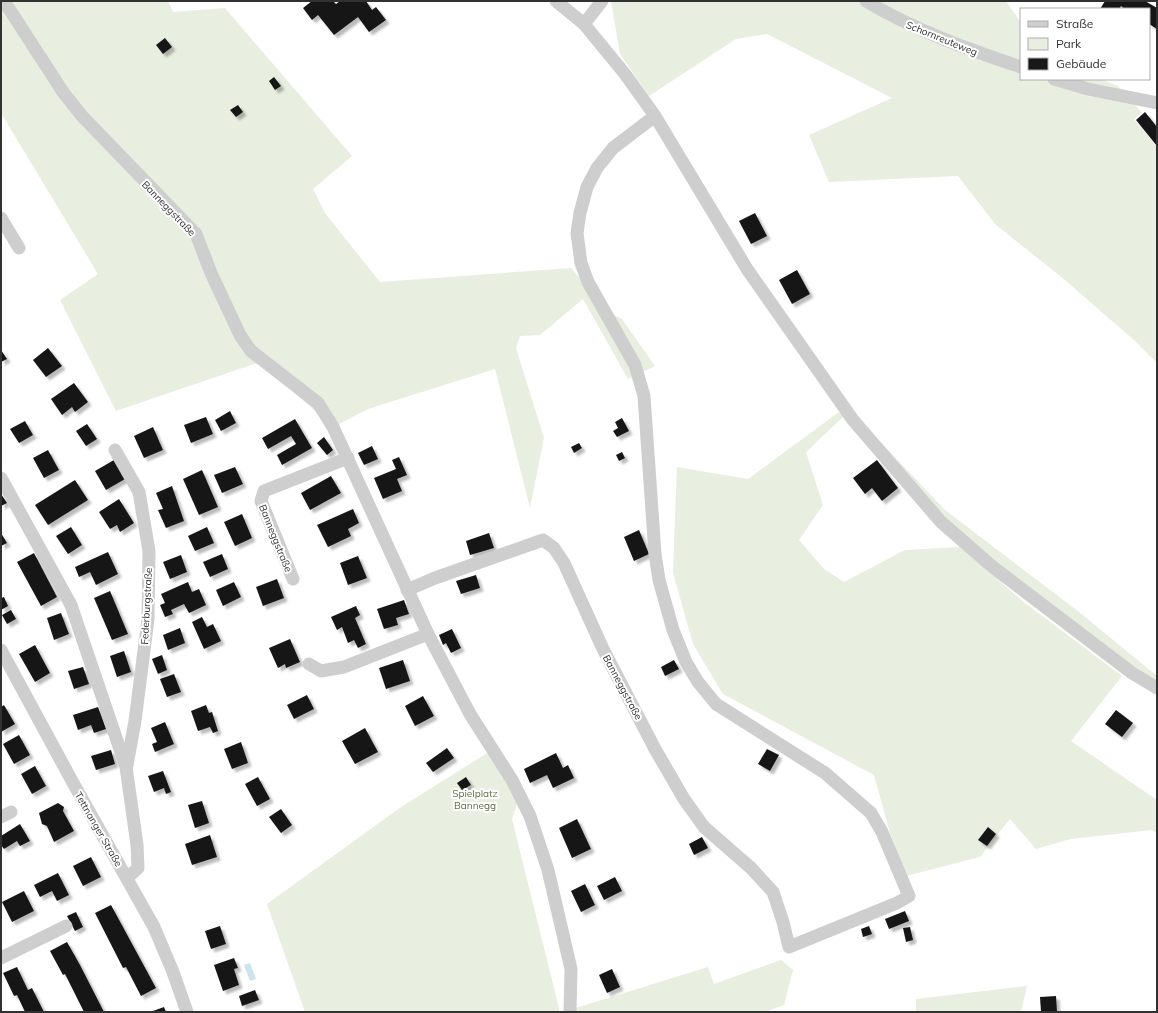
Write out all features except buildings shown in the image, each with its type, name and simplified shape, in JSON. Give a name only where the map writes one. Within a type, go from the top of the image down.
[{"type":"street","name":"Banneggstraße","points":[[4,1],[63,92],[82,116],[196,234],[211,273],[240,335],[251,351],[318,404],[333,427],[428,634],[470,714],[512,780],[530,816],[548,870],[571,970],[570,1012]]},
{"type":"street","points":[[556,1],[584,24],[625,74],[655,116],[747,269],[844,407],[941,522],[994,568],[1132,673],[1157,688]]},
{"type":"street","points":[[584,24],[602,1]]},
{"type":"street","name":"Schornreuteweg","points":[[866,1],[896,20],[954,44],[1020,67]]},
{"type":"street","points":[[1057,80],[1088,89],[1157,103]]},
{"type":"street","name":"Banneggstraße","points":[[407,590],[435,578],[544,540],[554,548],[564,563],[603,649],[655,749],[684,799],[704,827],[767,884],[778,905],[789,947],[883,909],[909,896],[882,832],[871,813],[825,773],[716,704],[698,682],[686,662],[673,630],[659,580],[655,554],[644,396],[635,365],[588,282],[581,263],[576,233],[587,187],[597,168],[613,148],[655,116]]},
{"type":"street","points":[[1,218],[19,248]]},
{"type":"street","name":"Federburgstraße","points":[[115,450],[139,492],[149,551],[148,619],[136,721],[126,767]]},
{"type":"street","name":"Banneggstraße","points":[[293,579],[261,501],[264,491],[348,458]]},
{"type":"street","name":"Federburgstraße","points":[[1,478],[71,605],[126,767],[137,845],[138,868],[127,878]]},
{"type":"street","points":[[309,664],[321,671],[344,667],[428,634]]},
{"type":"street","name":"Tettnanger Straße","points":[[1,650],[154,927],[173,972],[187,1012]]},
{"type":"street","points":[[1,958],[66,926]]},
{"type":"green space","points":[[1,1],[168,1],[173,12],[225,8],[352,156],[313,189],[325,213],[380,282],[571,268],[610,313],[622,319],[655,366],[628,379],[583,299],[540,335],[520,336],[516,348],[544,438],[530,508],[495,369],[368,409],[333,427],[260,362],[116,411],[60,300],[98,274],[1,113]]},
{"type":"green space","points":[[611,1],[1006,1],[1020,22],[1020,80],[1103,80],[1118,86],[1142,113],[1134,119],[1157,148],[1157,363],[1135,341],[1065,280],[996,225],[958,176],[829,182],[809,135],[892,98],[767,34],[736,39],[649,96],[620,54]]},
{"type":"green space","points":[[839,412],[844,416],[806,452],[823,505],[799,540],[824,569],[844,582],[905,550],[960,547],[1025,603],[1122,676],[1071,741],[1157,800],[1157,833],[1151,830],[1071,839],[1036,849],[1010,819],[980,857],[906,876],[890,833],[874,775],[723,694],[693,644],[673,573],[677,467],[748,479]]},
{"type":"green space","points":[[871,432],[945,510],[1079,612],[1157,676],[1157,685],[990,559],[947,522]]},
{"type":"green space","name":"Spielplatz Bannegg","points":[[489,752],[505,777],[517,804],[512,819],[560,1012],[305,1012],[267,904],[401,807]]},
{"type":"green space","points":[[781,960],[793,970],[784,1005],[765,1012],[563,1012],[708,967],[714,984]]},
{"type":"green space","points":[[1027,986],[1021,1012],[916,1012],[916,999]]},
{"type":"water","points":[[250,963],[256,979],[250,981],[244,965]]}]
